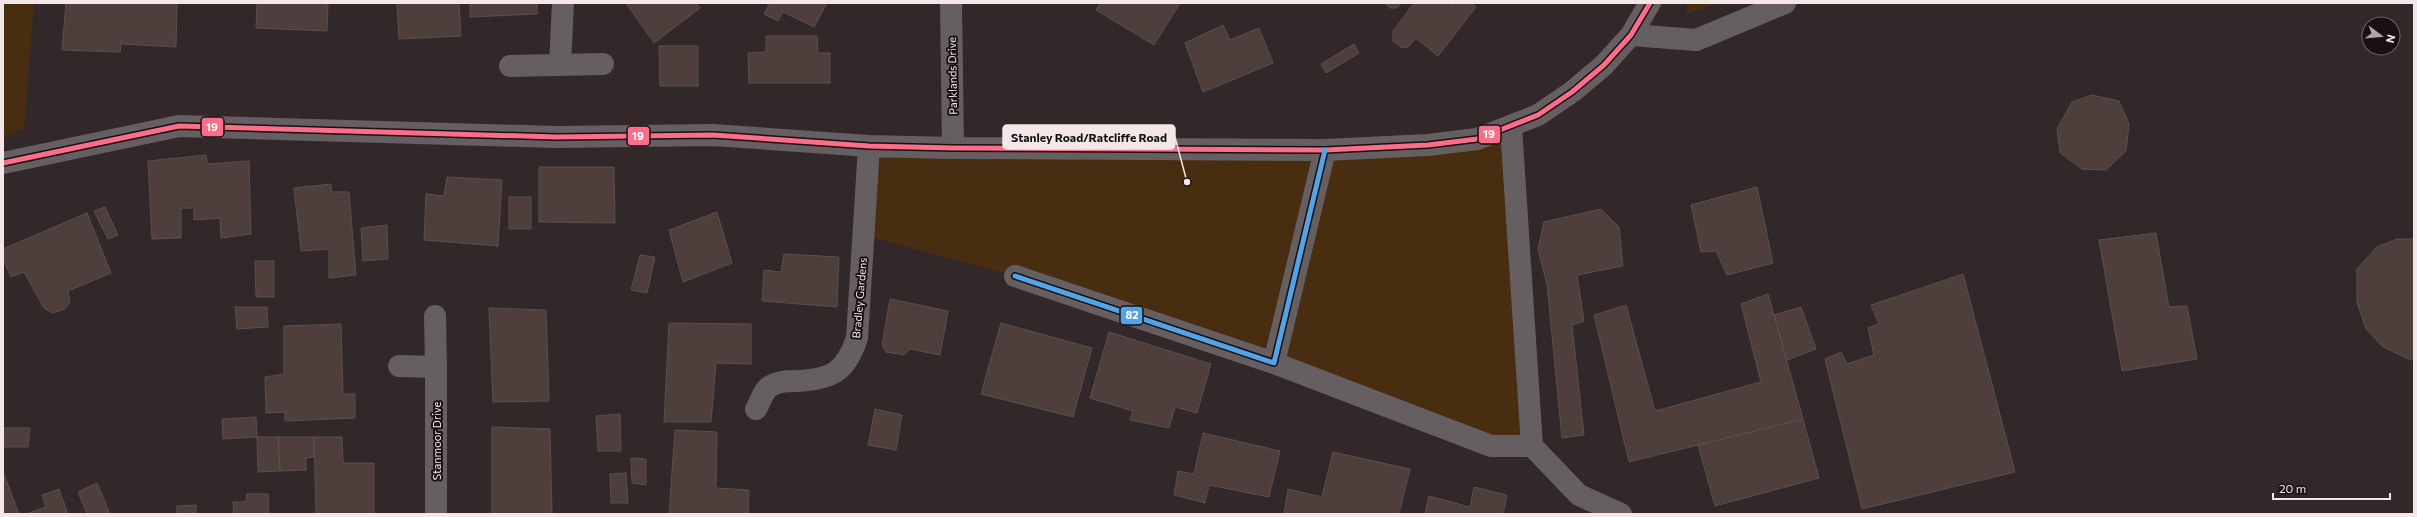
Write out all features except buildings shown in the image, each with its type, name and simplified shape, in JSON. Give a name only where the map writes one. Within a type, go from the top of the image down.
[{"type":"street","points":[[560,65],[563,3]]},
{"type":"street","name":"Parklands Drive","points":[[951,3],[953,148]]},
{"type":"street","points":[[3,163],[179,126],[550,137],[713,135],[869,146],[953,148],[1325,150],[1442,144],[1477,139],[1511,127],[1538,115],[1572,92],[1604,65],[1631,35],[1650,3]]},
{"type":"street","points":[[1631,35],[1696,40],[1785,3]]},
{"type":"street","points":[[510,66],[603,64]]},
{"type":"street","points":[[1511,127],[1532,446],[1579,495],[1621,514]]},
{"type":"street","name":"Bradley Gardens","points":[[756,409],[767,388],[782,381],[822,378],[838,372],[851,357],[857,338],[869,146]]},
{"type":"street","points":[[1274,363],[1325,150]]},
{"type":"street","points":[[1015,276],[1274,363],[1491,446],[1532,446]]},
{"type":"street","name":"Stanmoor Drive","points":[[435,316],[436,514]]},
{"type":"street","points":[[399,366],[436,367]]},
{"type":"shaded area","points":[[3,3],[34,3],[24,129],[3,136]]},
{"type":"shaded area","points":[[1687,3],[1719,3],[1687,14]]},
{"type":"shaded area","points":[[1511,127],[1532,446],[1491,446],[1015,276],[864,235],[869,146],[1325,150]]},
{"type":"transit line","name":"19","points":[[3,163],[179,126],[557,137],[713,135],[869,146],[953,148],[1325,150],[1428,145],[1477,139],[1538,115],[1572,92],[1604,65],[1631,35],[1650,3]]},
{"type":"transit line","name":"82","points":[[1015,276],[1274,363],[1325,150]]},
{"type":"place","name":"Stanley Road/Ratcliffe Road","points":[[1187,182]]}]
